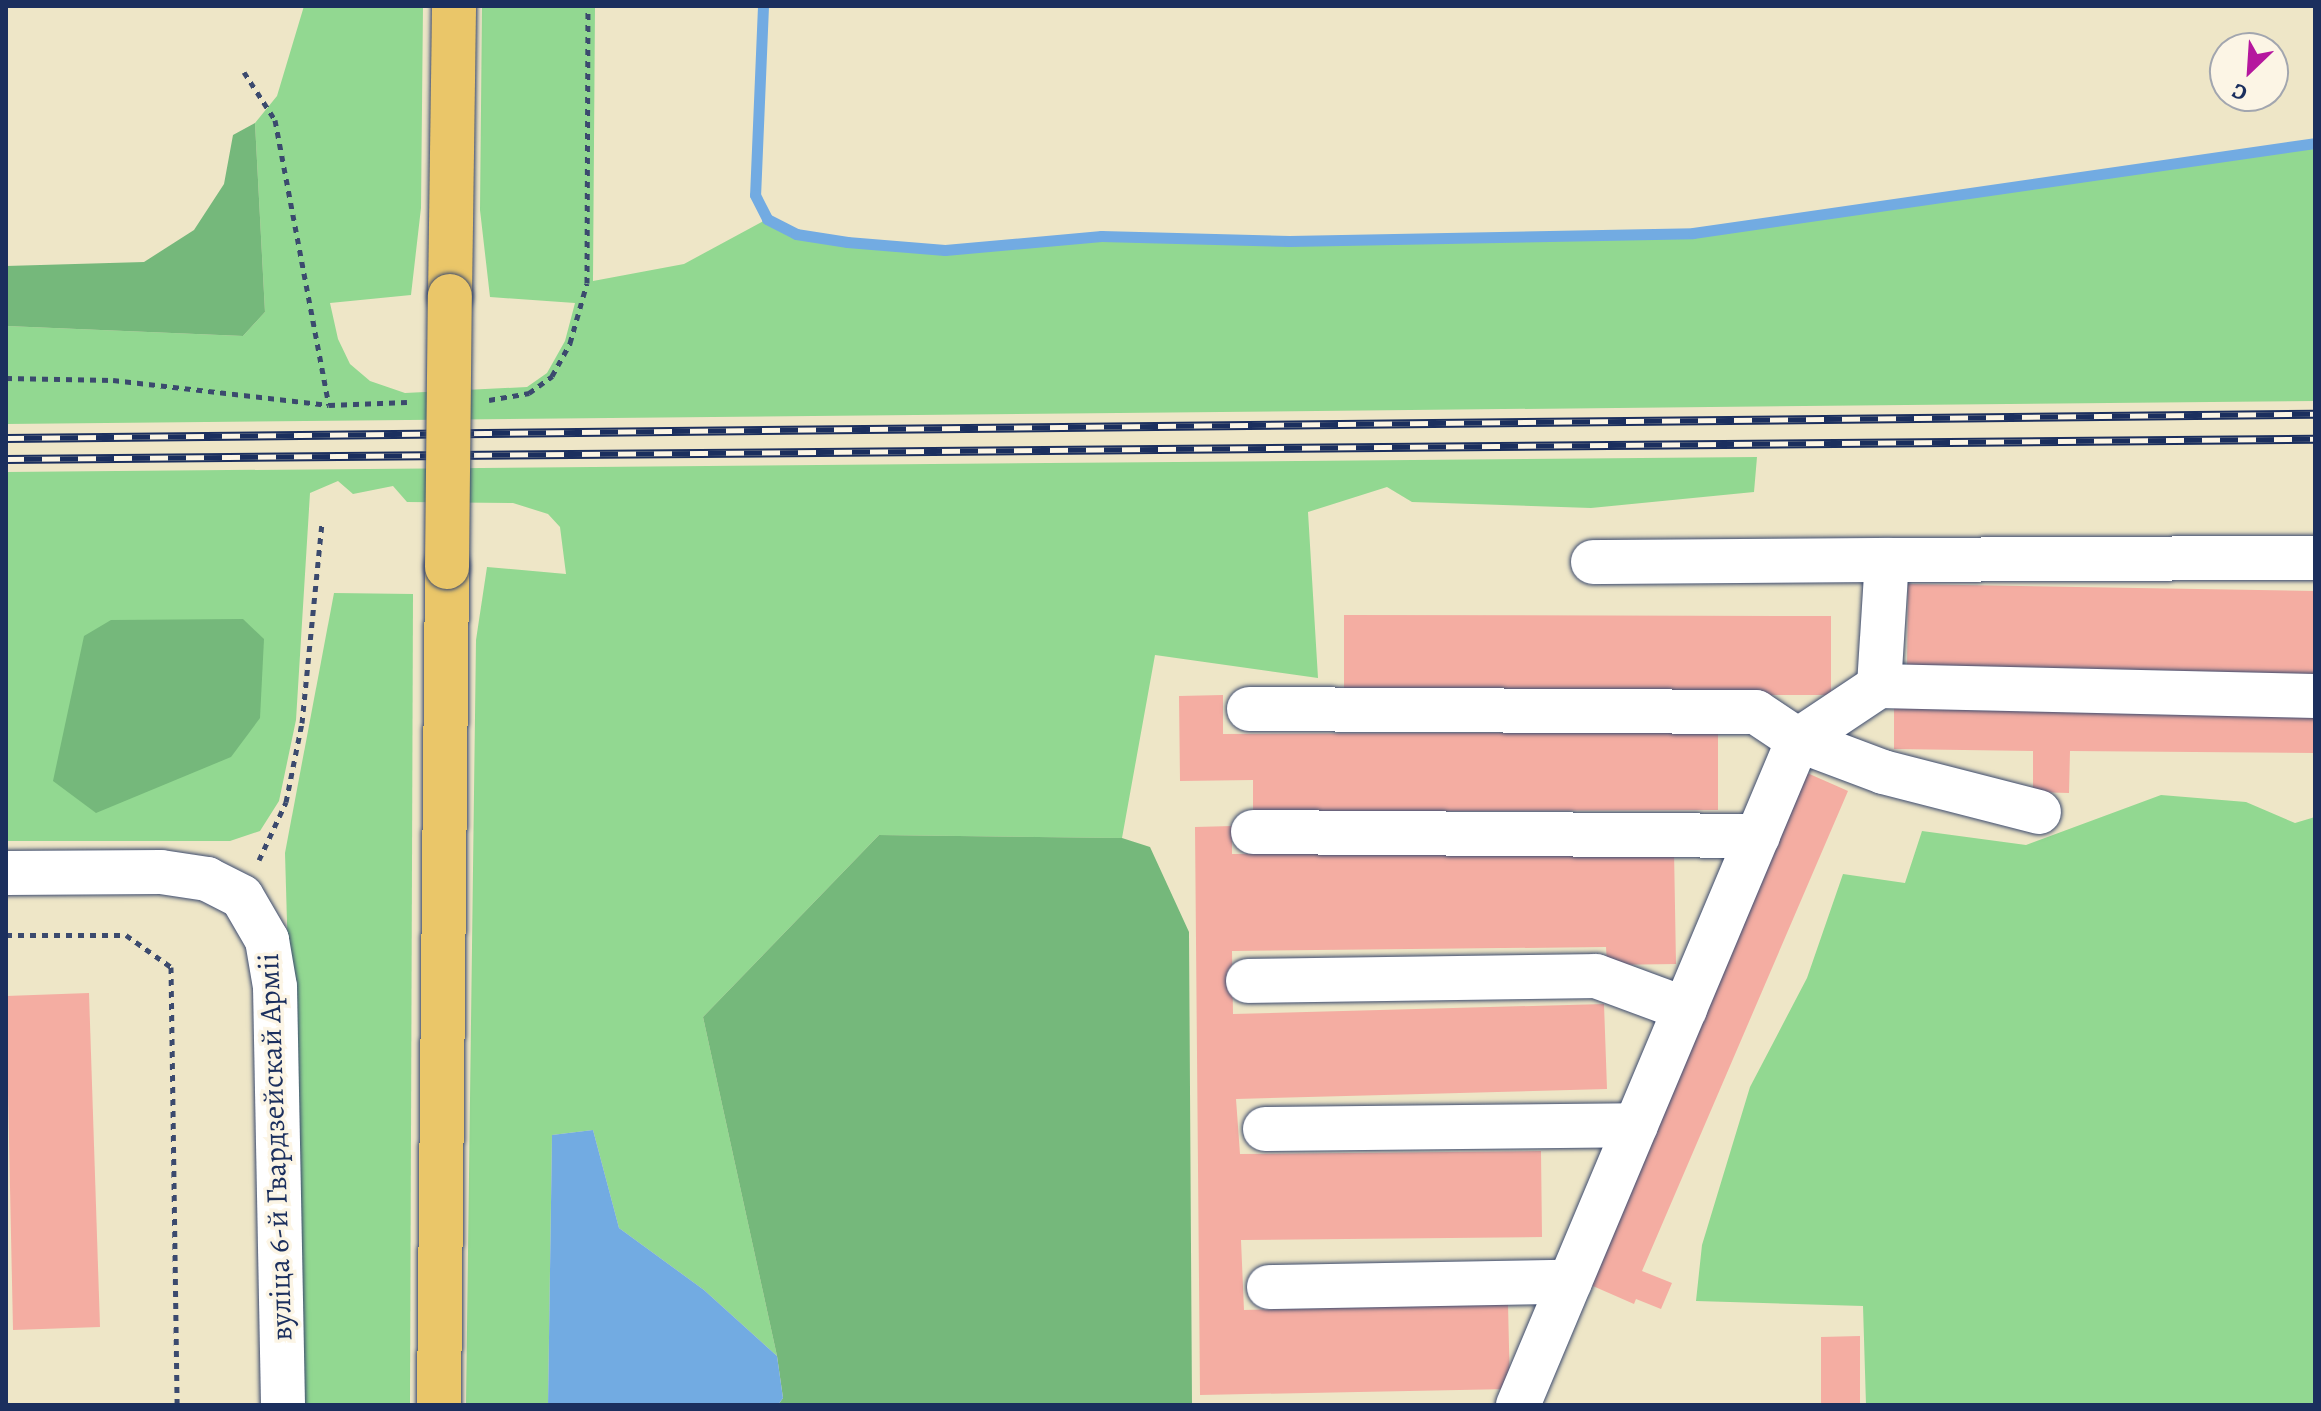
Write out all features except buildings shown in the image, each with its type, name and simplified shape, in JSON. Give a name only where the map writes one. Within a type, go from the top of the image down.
[{"type":"main road","points":[[439,1405],[454,6]]},
{"type":"street","points":[[1593,562],[2315,558]]},
{"type":"street","points":[[1879,686],[1887,560]]},
{"type":"street","points":[[1518,1405],[1798,740],[1879,686],[2315,696]]},
{"type":"street","points":[[1249,709],[1756,712],[1798,740],[1883,772],[2039,812]]},
{"type":"street","points":[[1253,832],[1758,836]]},
{"type":"street","points":[[6,873],[161,872],[207,879],[242,897]]},
{"type":"street","name":"вуліца 6-й Гвардзейскай Арміі","points":[[242,897],[267,940],[275,987],[283,1405]]},
{"type":"street","points":[[1248,981],[1596,976],[1685,1009]]},
{"type":"street","points":[[1265,1129],[1636,1125]]},
{"type":"street","points":[[1269,1287],[1570,1282]]},
{"type":"path","points":[[486,400],[502,400],[529,393],[552,376],[570,343],[587,283],[588,6]]},
{"type":"path","points":[[244,72],[275,120],[329,405]]},
{"type":"path","points":[[6,378],[113,380],[329,405],[423,402]]},
{"type":"path","points":[[242,897],[286,802],[302,723],[322,521]]},
{"type":"path","points":[[6,935],[126,935],[171,967],[177,1405]]},
{"type":"green space","points":[[304,6],[423,6],[421,208],[411,295],[330,303],[338,339],[350,364],[370,381],[405,393],[527,387],[547,373],[565,341],[575,303],[490,297],[480,210],[482,6],[595,6],[593,281],[684,264],[767,219],[796,234],[945,250],[1101,236],[1289,241],[1693,233],[2315,143],[2315,401],[6,424],[6,326],[243,336],[265,312],[255,123],[277,96]]},
{"type":"green space","points":[[255,123],[265,312],[243,336],[6,326],[6,266],[144,262],[194,230],[224,184],[233,135]]},
{"type":"green space","points":[[1757,457],[1754,492],[1591,508],[1412,502],[1387,487],[1308,512],[1318,678],[1155,655],[1122,838],[879,835],[703,1017],[777,1356],[704,1290],[619,1228],[593,1130],[552,1135],[548,1405],[466,1405],[476,640],[487,567],[566,574],[560,527],[548,514],[513,503],[407,502],[393,486],[353,494],[338,481],[310,493],[296,720],[279,801],[260,831],[230,841],[6,841],[6,472]]},
{"type":"green space","points":[[334,593],[413,594],[410,1405],[301,1405],[285,853]]},
{"type":"green space","points":[[243,619],[264,639],[260,718],[231,757],[96,813],[53,781],[84,636],[111,620]]},
{"type":"green space","points":[[2161,795],[2246,802],[2295,823],[2315,817],[2315,1405],[1866,1405],[1863,1306],[1696,1301],[1702,1245],[1750,1087],[1807,978],[1843,874],[1905,883],[1922,831],[2026,845]]},
{"type":"green space","points":[[879,835],[1122,838],[1150,847],[1189,932],[1192,1405],[778,1405],[783,1398],[777,1356],[703,1017]]},
{"type":"water","points":[[593,1130],[619,1228],[704,1290],[777,1356],[783,1398],[778,1405],[548,1405],[552,1135]]},
{"type":"waterway","points":[[763,6],[755,195],[767,219],[796,234],[847,242],[945,250],[1101,236],[1289,241],[1693,233],[2315,143]]},
{"type":"railway","points":[[6,438],[2315,414]]},
{"type":"railway","points":[[6,459],[2315,439]]}]
